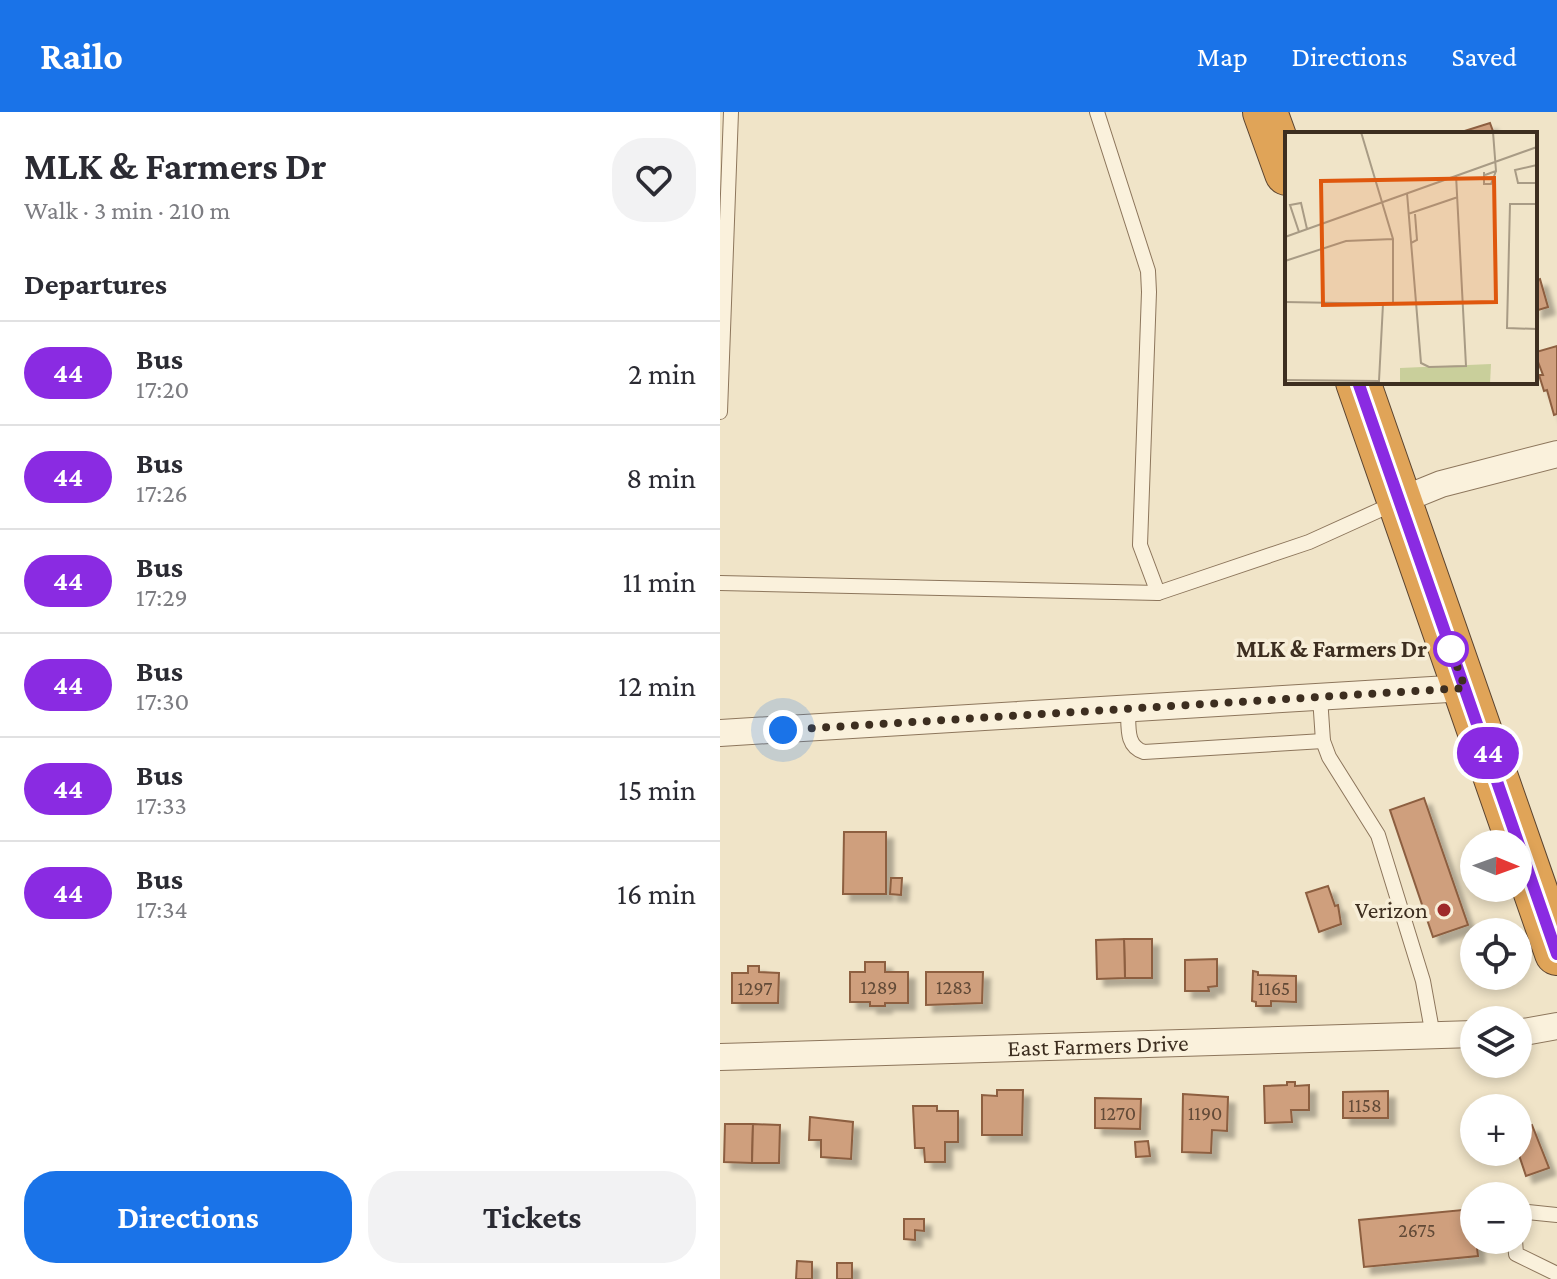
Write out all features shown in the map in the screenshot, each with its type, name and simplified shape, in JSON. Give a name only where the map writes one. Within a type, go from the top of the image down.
[{"type":"highway","points":[[1265,112],[1285,167]]},
{"type":"highway","points":[[1359,384],[1557,953]]},
{"type":"street","points":[[1399,501],[1441,484],[1557,454]]},
{"type":"street","points":[[720,733],[1465,688]]},
{"type":"street","points":[[1532,1030],[1557,1026]]},
{"type":"street","name":"East Farmers Drive","points":[[720,1057],[1460,1035]]},
{"type":"lane","points":[[720,412],[731,112]]},
{"type":"lane","points":[[1097,112],[1148,271],[1140,545],[1158,593]]},
{"type":"lane","points":[[720,583],[1158,593],[1309,542],[1399,501]]},
{"type":"lane","points":[[1320,697],[1323,741],[1329,757],[1378,835],[1423,981],[1433,1036]]},
{"type":"lane","points":[[1128,709],[1130,742],[1135,749],[1144,752],[1323,741]]},
{"type":"lane","points":[[1532,1212],[1557,1215]]},
{"type":"lane","points":[[1516,1254],[1557,1274]]},
{"type":"building","points":[[1490,123],[1493,132],[1461,132]]},
{"type":"building","points":[[1540,279],[1548,307],[1537,310],[1537,280]]},
{"type":"building","points":[[1557,346],[1557,414],[1554,415],[1539,375],[1543,375],[1537,352]]},
{"type":"building","points":[[1424,798],[1466,918],[1460,918],[1460,928],[1433,937],[1390,810]]},
{"type":"building","points":[[844,832],[886,832],[886,894],[843,894]]},
{"type":"building","points":[[891,878],[902,878],[901,895],[890,894]]},
{"type":"building","points":[[1328,886],[1335,906],[1338,905],[1341,924],[1319,932],[1306,893]]},
{"type":"building","points":[[1124,939],[1152,939],[1152,978],[1125,978]]},
{"type":"building","points":[[1124,939],[1125,978],[1097,979],[1096,940]]},
{"type":"building","points":[[1217,959],[1217,986],[1208,987],[1209,991],[1185,991],[1185,960]]},
{"type":"building","points":[[865,962],[885,962],[885,972],[908,972],[908,1003],[870,1006],[870,1002],[850,1002],[850,972],[865,972]]},
{"type":"building","points":[[748,966],[759,966],[759,972],[779,973],[778,1003],[732,1003],[732,973],[748,973]]},
{"type":"building","points":[[1253,971],[1258,975],[1296,976],[1296,1002],[1271,1001],[1271,1006],[1256,1006],[1256,1002],[1252,1001]]},
{"type":"building","points":[[926,972],[983,972],[982,1003],[926,1005]]},
{"type":"building","points":[[1287,1082],[1295,1082],[1295,1086],[1309,1085],[1309,1110],[1291,1110],[1292,1122],[1265,1123],[1264,1086],[1287,1085]]},
{"type":"building","points":[[997,1090],[1023,1090],[1022,1135],[982,1135],[982,1095],[997,1096]]},
{"type":"building","points":[[1388,1091],[1388,1118],[1343,1118],[1343,1092]]},
{"type":"building","points":[[1183,1094],[1228,1097],[1227,1131],[1212,1130],[1211,1153],[1182,1152]]},
{"type":"building","points":[[1095,1098],[1141,1099],[1140,1129],[1095,1128]]},
{"type":"building","points":[[913,1106],[937,1106],[937,1111],[958,1111],[958,1142],[945,1142],[945,1162],[925,1162],[924,1148],[915,1148]]},
{"type":"building","points":[[810,1117],[853,1122],[851,1159],[821,1157],[821,1140],[809,1140]]},
{"type":"building","points":[[725,1124],[753,1124],[752,1163],[724,1162]]},
{"type":"building","points":[[753,1124],[780,1125],[779,1163],[752,1163]]},
{"type":"building","points":[[1532,1125],[1549,1168],[1526,1176],[1523,1166],[1532,1166]]},
{"type":"building","points":[[1148,1141],[1150,1156],[1136,1157],[1135,1142]]},
{"type":"building","points":[[1460,1210],[1460,1254],[1478,1256],[1364,1267],[1359,1220]]},
{"type":"building","points":[[904,1219],[924,1219],[924,1231],[915,1230],[915,1240],[904,1239]]},
{"type":"building","points":[[797,1261],[812,1262],[812,1279],[796,1279]]},
{"type":"building","points":[[837,1263],[852,1263],[852,1279],[837,1279]]},
{"type":"bus line","name":"44","points":[[1359,384],[1557,954]]},
{"type":"place","name":"MLK & Farmers Dr","points":[[1451,649]]},
{"type":"place","name":"Verizon","points":[[1444,910]]},
{"type":"route","points":[[783,730],[1465,688],[1451,649]]}]
